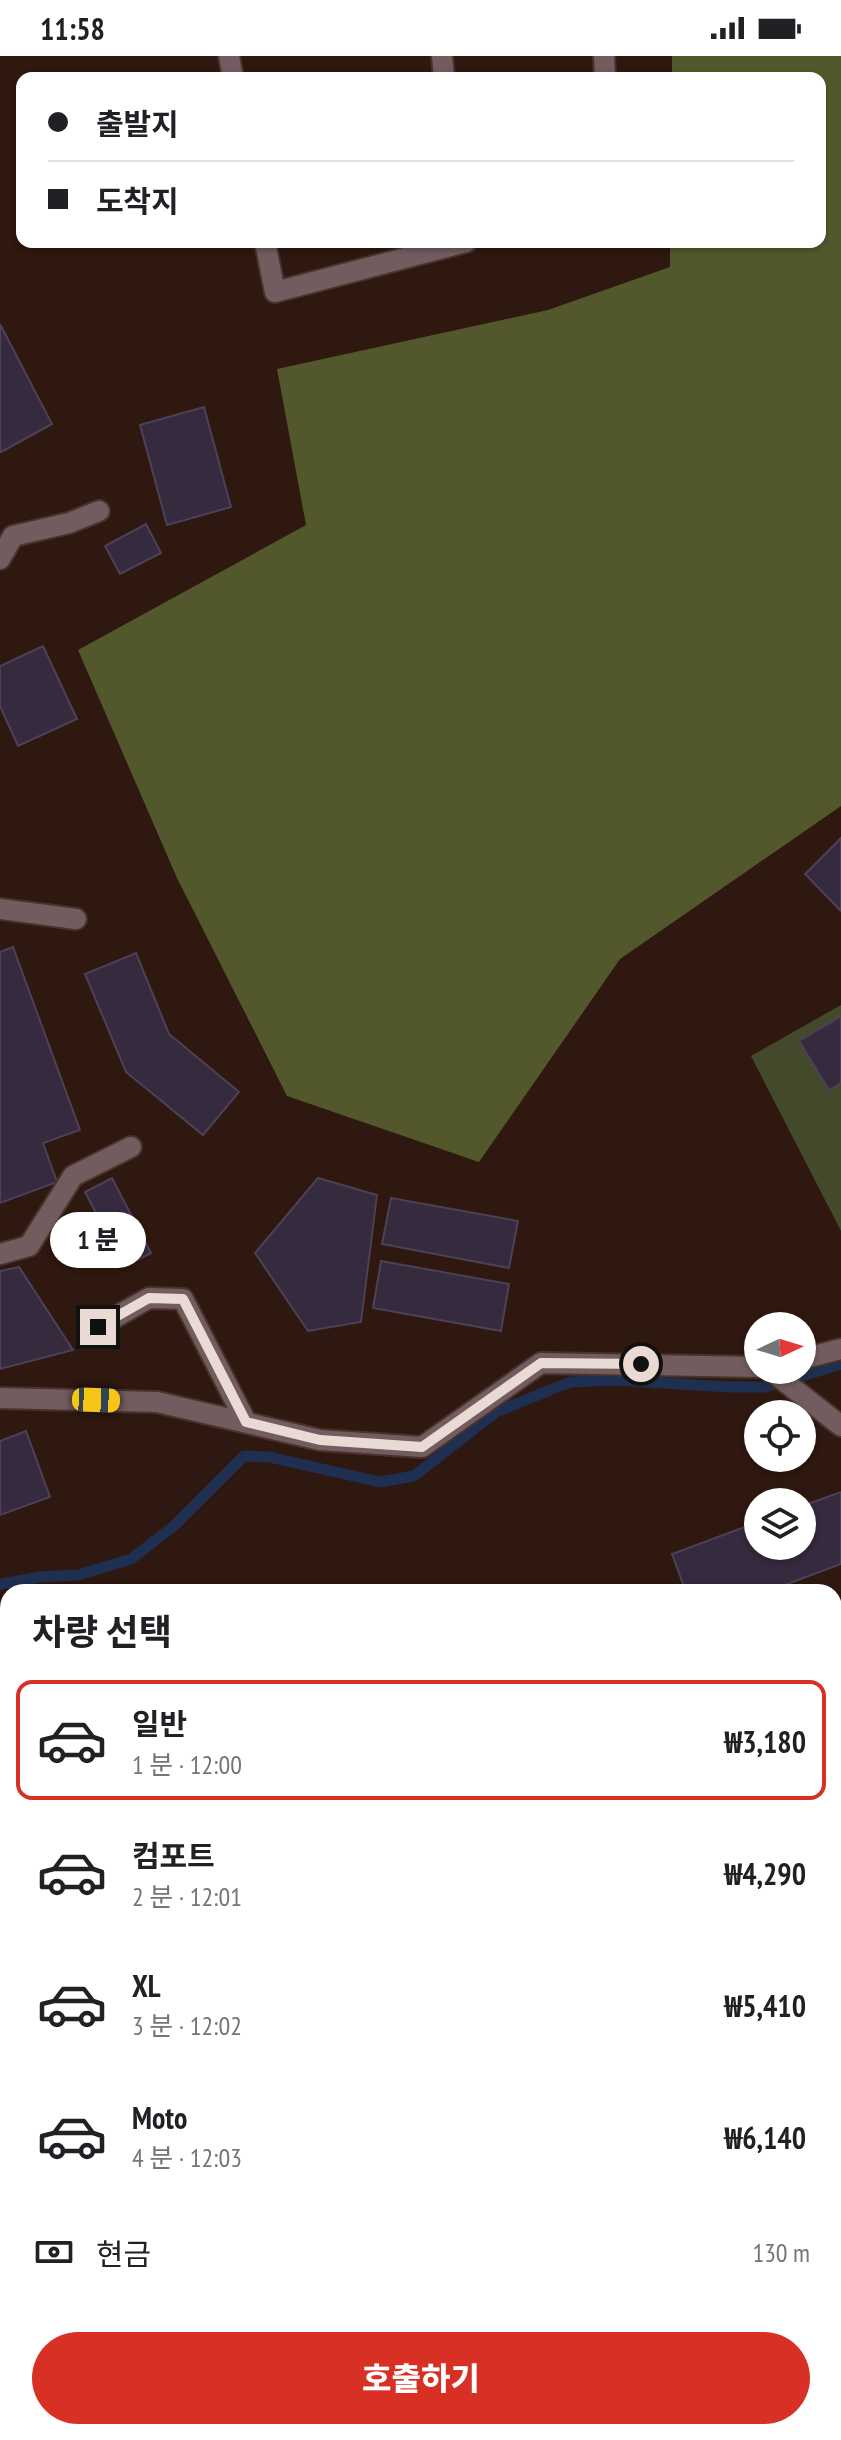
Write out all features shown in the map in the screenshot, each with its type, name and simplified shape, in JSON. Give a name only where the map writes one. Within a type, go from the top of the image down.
[{"type":"lane","points":[[266,248],[275,292],[442,248]]},
{"type":"lane","points":[[0,559],[13,536],[69,523],[99,511]]},
{"type":"lane","points":[[0,909],[76,919]]},
{"type":"lane","points":[[0,1254],[29,1246],[73,1176],[131,1147]]},
{"type":"lane","points":[[98,1327],[149,1298],[183,1299],[246,1422]]},
{"type":"lane","points":[[816,1355],[841,1349]]},
{"type":"lane","points":[[0,1398],[157,1402],[320,1440],[422,1447],[541,1363],[744,1369]]},
{"type":"lane","points":[[786,1384],[841,1426]]},
{"type":"green space","points":[[672,56],[841,56],[841,806],[620,959],[479,1162],[287,1096],[177,878],[78,650],[306,525],[277,369],[548,310],[670,267],[670,248],[826,248],[826,72],[672,72]]},
{"type":"green space","points":[[841,1005],[841,1231],[751,1056]]},
{"type":"building","points":[[0,324],[52,424],[1,452],[0,450]]},
{"type":"building","points":[[204,407],[231,507],[167,525],[140,425]]},
{"type":"building","points":[[146,524],[161,553],[120,574],[105,546]]},
{"type":"building","points":[[43,646],[77,719],[18,746],[0,706],[0,666]]},
{"type":"building","points":[[841,838],[841,911],[805,874]]},
{"type":"building","points":[[13,947],[80,1130],[43,1143],[57,1182],[0,1203],[0,952]]},
{"type":"building","points":[[136,953],[169,1034],[239,1092],[203,1135],[126,1072],[85,974]]},
{"type":"building","points":[[841,1016],[841,1083],[829,1090],[799,1041]]},
{"type":"building","points":[[112,1178],[151,1253],[124,1267],[85,1192]]},
{"type":"building","points":[[318,1178],[377,1195],[361,1322],[308,1331],[255,1253]]},
{"type":"building","points":[[391,1198],[518,1221],[509,1268],[382,1244]]},
{"type":"building","points":[[381,1261],[509,1284],[501,1331],[373,1308]]},
{"type":"building","points":[[19,1267],[73,1350],[0,1369],[0,1271]]},
{"type":"building","points":[[26,1431],[50,1497],[0,1515],[0,1441]]},
{"type":"building","points":[[841,1492],[841,1564],[787,1584],[683,1584],[672,1554],[744,1527],[744,1560],[816,1560],[816,1501]]},
{"type":"waterway","points":[[0,1584],[78,1575],[131,1559],[174,1526],[244,1456],[269,1457],[380,1482],[414,1476],[496,1412],[570,1382],[615,1380],[766,1387],[841,1364]]},
{"type":"route","points":[[98,1327],[149,1298],[183,1299],[246,1422],[320,1440],[422,1447],[541,1363],[641,1364]]}]
